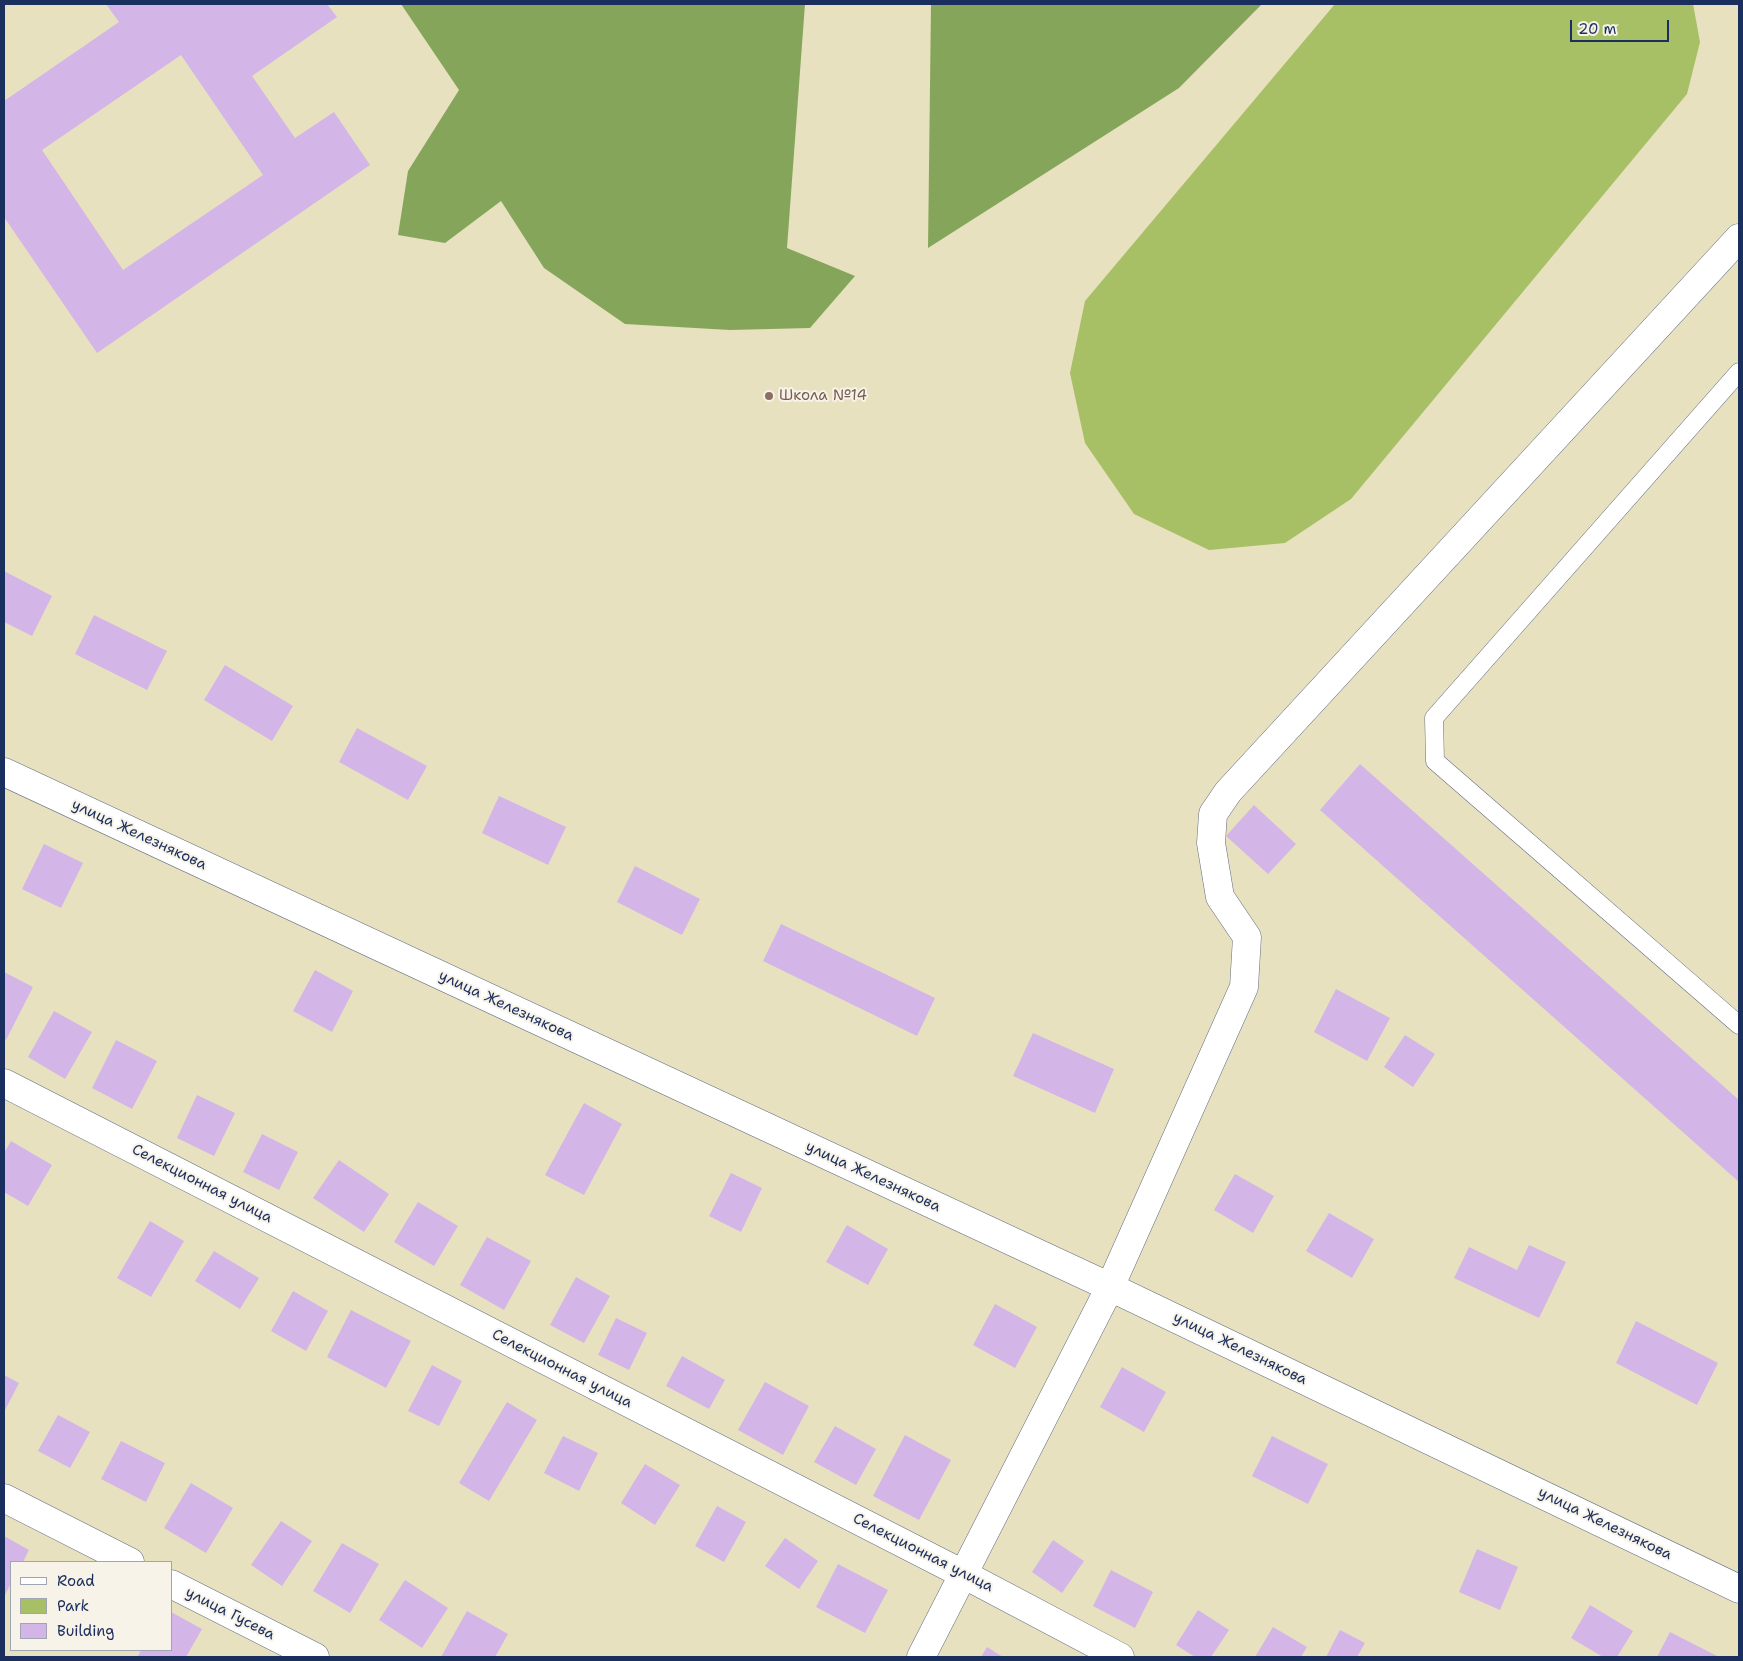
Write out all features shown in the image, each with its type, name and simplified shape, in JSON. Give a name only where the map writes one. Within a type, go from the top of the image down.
[{"type":"street","points":[[921,1657],[1110,1287],[1244,987],[1247,937],[1220,897],[1211,842],[1213,814],[1228,792],[1739,238]]},
{"type":"street","name":"улица Железнякова","points":[[4,772],[1110,1287],[1739,1589]]},
{"type":"street","name":"Селекционная улица","points":[[4,1082],[963,1574],[1120,1657]]},
{"type":"street","points":[[4,1498],[128,1561]]},
{"type":"street","name":"улица Гусева","points":[[172,1585],[315,1657]]},
{"type":"lane","points":[[1739,372],[1434,718],[1435,761],[1739,1025]]},
{"type":"green space","points":[[401,4],[805,4],[787,248],[855,276],[810,328],[730,330],[625,324],[544,268],[501,201],[445,243],[398,235],[408,171],[459,90]]},
{"type":"green space","points":[[931,4],[1262,4],[1179,88],[928,248]]},
{"type":"green space","points":[[1335,4],[1693,4],[1700,42],[1687,94],[1351,499],[1285,543],[1209,550],[1134,514],[1085,443],[1070,373],[1085,301]]},
{"type":"building","points":[[106,4],[327,4],[337,17],[252,76],[295,138],[334,112],[370,165],[97,353],[4,217],[4,101],[119,22]],"holes":[[[181,55],[263,175],[123,270],[42,150]]]},
{"type":"building","points":[[4,571],[52,596],[32,636],[4,622]]},
{"type":"building","points":[[94,615],[167,651],[147,690],[75,654]]},
{"type":"building","points":[[225,665],[293,706],[272,741],[204,700]]},
{"type":"building","points":[[357,728],[427,766],[408,800],[339,762]]},
{"type":"building","points":[[1360,764],[1739,1100],[1739,1182],[1320,810]]},
{"type":"building","points":[[499,796],[566,827],[548,865],[482,833]]},
{"type":"building","points":[[1254,805],[1296,844],[1268,874],[1226,836]]},
{"type":"building","points":[[44,844],[83,863],[61,908],[22,889]]},
{"type":"building","points":[[635,866],[700,899],[682,935],[617,902]]},
{"type":"building","points":[[781,924],[935,998],[917,1036],[763,961]]},
{"type":"building","points":[[315,970],[353,991],[332,1032],[293,1011]]},
{"type":"building","points":[[4,972],[33,987],[6,1040],[4,1039]]},
{"type":"building","points":[[1336,989],[1390,1018],[1367,1061],[1314,1032]]},
{"type":"building","points":[[54,1011],[92,1032],[65,1079],[28,1057]]},
{"type":"building","points":[[1033,1033],[1114,1069],[1095,1113],[1013,1076]]},
{"type":"building","points":[[1405,1035],[1435,1054],[1413,1087],[1384,1067]]},
{"type":"building","points":[[116,1040],[157,1061],[132,1109],[92,1088]]},
{"type":"building","points":[[197,1095],[235,1113],[214,1156],[177,1138]]},
{"type":"building","points":[[584,1103],[622,1124],[584,1195],[545,1175]]},
{"type":"building","points":[[262,1134],[298,1152],[279,1190],[243,1172]]},
{"type":"building","points":[[11,1141],[52,1165],[28,1206],[4,1192],[4,1153]]},
{"type":"building","points":[[339,1160],[389,1194],[364,1232],[313,1198]]},
{"type":"building","points":[[731,1173],[762,1188],[741,1232],[709,1216]]},
{"type":"building","points":[[1235,1174],[1274,1196],[1253,1233],[1214,1210]]},
{"type":"building","points":[[418,1202],[458,1226],[434,1266],[394,1242]]},
{"type":"building","points":[[1329,1213],[1374,1239],[1352,1278],[1306,1251]]},
{"type":"building","points":[[150,1221],[184,1241],[151,1297],[117,1278]]},
{"type":"building","points":[[847,1225],[888,1249],[868,1285],[826,1262]]},
{"type":"building","points":[[487,1237],[531,1261],[504,1310],[460,1285]]},
{"type":"building","points":[[1529,1245],[1566,1262],[1539,1318],[1454,1278],[1469,1247],[1517,1270]]},
{"type":"building","points":[[214,1251],[259,1278],[240,1309],[195,1281]]},
{"type":"building","points":[[576,1277],[610,1296],[584,1343],[550,1325]]},
{"type":"building","points":[[293,1291],[328,1311],[306,1351],[271,1331]]},
{"type":"building","points":[[995,1304],[1037,1327],[1015,1368],[973,1345]]},
{"type":"building","points":[[351,1310],[411,1341],[386,1388],[327,1357]]},
{"type":"building","points":[[616,1318],[647,1333],[629,1370],[598,1355]]},
{"type":"building","points":[[1636,1321],[1718,1363],[1697,1405],[1616,1363]]},
{"type":"building","points":[[682,1356],[725,1380],[709,1409],[666,1386]]},
{"type":"building","points":[[432,1365],[462,1381],[439,1426],[408,1411]]},
{"type":"building","points":[[1122,1367],[1166,1392],[1144,1432],[1100,1407]]},
{"type":"building","points":[[4,1375],[19,1383],[4,1412]]},
{"type":"building","points":[[765,1382],[809,1406],[783,1455],[738,1430]]},
{"type":"building","points":[[507,1402],[537,1420],[489,1501],[459,1483]]},
{"type":"building","points":[[58,1415],[90,1432],[70,1468],[38,1451]]},
{"type":"building","points":[[835,1426],[876,1449],[856,1485],[814,1462]]},
{"type":"building","points":[[905,1435],[951,1460],[919,1520],[873,1496]]},
{"type":"building","points":[[563,1436],[598,1453],[579,1491],[544,1473]]},
{"type":"building","points":[[1272,1436],[1328,1464],[1308,1504],[1252,1476]]},
{"type":"building","points":[[121,1441],[165,1463],[146,1502],[101,1479]]},
{"type":"building","points":[[645,1464],[680,1485],[655,1525],[621,1503]]},
{"type":"building","points":[[191,1483],[233,1508],[206,1553],[164,1528]]},
{"type":"building","points":[[717,1506],[746,1522],[724,1562],[695,1546]]},
{"type":"building","points":[[281,1521],[312,1541],[282,1586],[251,1565]]},
{"type":"building","points":[[4,1536],[29,1550],[24,1561],[10,1561],[10,1585],[4,1597]]},
{"type":"building","points":[[785,1538],[818,1561],[799,1589],[765,1566]]},
{"type":"building","points":[[1053,1540],[1084,1561],[1062,1593],[1032,1572]]},
{"type":"building","points":[[342,1543],[379,1564],[350,1613],[313,1591]]},
{"type":"building","points":[[1477,1549],[1518,1567],[1500,1610],[1459,1592]]},
{"type":"building","points":[[838,1564],[888,1590],[865,1633],[816,1607]]},
{"type":"building","points":[[1111,1570],[1153,1592],[1135,1628],[1093,1606]]},
{"type":"building","points":[[405,1580],[448,1608],[422,1648],[379,1620]]},
{"type":"building","points":[[1590,1605],[1633,1631],[1617,1657],[1603,1657],[1571,1638]]},
{"type":"building","points":[[1198,1610],[1229,1630],[1211,1657],[1195,1657],[1176,1645]]},
{"type":"building","points":[[467,1611],[508,1634],[495,1657],[441,1657]]},
{"type":"building","points":[[172,1613],[202,1629],[186,1657],[138,1656],[140,1651],[172,1651]]},
{"type":"building","points":[[1273,1627],[1307,1647],[1301,1657],[1255,1657]]},
{"type":"building","points":[[1340,1630],[1365,1643],[1357,1657],[1326,1657]]},
{"type":"building","points":[[1670,1632],[1719,1657],[1657,1657]]},
{"type":"building","points":[[987,1647],[1003,1657],[981,1657]]},
{"type":"place","name":"Школа №14","points":[[769,396]]}]
